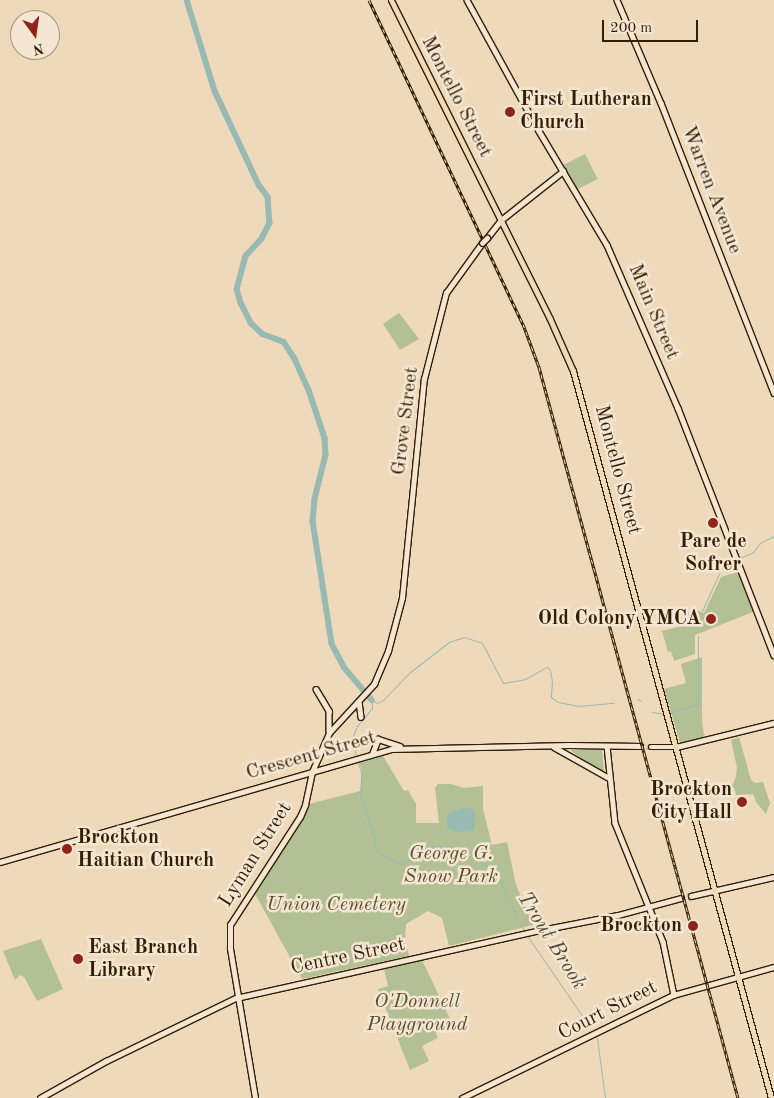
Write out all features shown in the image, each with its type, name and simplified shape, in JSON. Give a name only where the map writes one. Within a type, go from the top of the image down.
[{"type":"main road","name":"Montello Street","points":[[391,0],[573,370],[771,1098]]},
{"type":"main road","name":"Main Street","points":[[467,0],[614,260],[678,408],[774,655]]},
{"type":"main road","name":"Warren Avenue","points":[[617,0],[664,111],[774,393]]},
{"type":"main road","name":"Grove Street","points":[[349,709],[369,690],[386,658],[400,606],[424,379],[448,288],[500,220],[563,171]]},
{"type":"main road","points":[[316,689],[329,711],[329,733]]},
{"type":"main road","points":[[361,698],[361,717]]},
{"type":"main road","name":"Lyman Street","points":[[255,1098],[230,948],[230,925],[300,817],[305,805],[312,772],[329,733],[349,709]]},
{"type":"main road","points":[[651,747],[676,747],[774,723]]},
{"type":"main road","points":[[372,754],[378,739],[403,747]]},
{"type":"main road","points":[[607,746],[612,812],[619,837],[663,942],[674,995]]},
{"type":"main road","name":"Crescent Street","points":[[0,862],[372,754],[403,747],[640,746]]},
{"type":"main road","points":[[553,747],[564,751],[586,766],[609,778]]},
{"type":"main road","points":[[690,896],[774,877]]},
{"type":"main road","name":"Centre Street","points":[[40,1098],[106,1061],[238,998],[525,933],[618,915],[648,905],[681,898]]},
{"type":"main road","name":"Court Street","points":[[462,1098],[674,995],[774,967]]},
{"type":"green space","points":[[585,154],[598,179],[576,190],[564,165]]},
{"type":"green space","points":[[399,313],[419,339],[400,350],[383,324]]},
{"type":"green space","name":"Old Colony YMCA","points":[[738,572],[753,612],[695,635],[695,654],[674,661],[671,651],[668,652],[662,631],[689,624],[686,614],[694,612],[694,609],[704,613],[721,577]]},
{"type":"green space","points":[[702,657],[702,718],[704,737],[680,743],[664,689],[686,683],[681,664]]},
{"type":"green space","points":[[739,737],[751,780],[755,783],[763,782],[770,803],[766,814],[756,802],[753,794],[736,795],[734,787],[712,794],[711,791],[733,784],[737,768],[731,740]]},
{"type":"green space","points":[[570,750],[602,750],[604,772],[590,765]]},
{"type":"green space","points":[[383,756],[404,791],[408,790],[416,804],[416,823],[439,823],[435,788],[438,784],[451,784],[464,788],[483,786],[483,809],[492,845],[507,842],[516,885],[533,925],[449,946],[442,918],[428,911],[406,924],[405,940],[409,956],[302,979],[254,892],[291,836],[309,804],[360,791],[362,770],[359,763]]},
{"type":"green space","points":[[41,939],[63,989],[37,1001],[24,977],[20,975],[15,980],[3,951]]},
{"type":"green space","name":"O'Donnell Playground","points":[[422,960],[453,1025],[436,1033],[438,1038],[422,1046],[429,1061],[410,1070],[378,989],[388,986],[384,969]]},
{"type":"water","points":[[466,807],[475,811],[473,831],[456,832],[447,828],[449,813]]},
{"type":"waterway","points":[[187,0],[215,91],[259,185],[268,197],[270,223],[262,239],[246,256],[237,289],[241,303],[251,323],[263,334],[284,342],[295,359],[309,390],[325,438],[326,455],[315,499],[313,521],[332,644],[344,667],[372,700]]},
{"type":"waterway","points":[[702,611],[723,565],[753,552],[760,543],[774,536]]},
{"type":"waterway","points":[[669,713],[698,703],[698,636]]},
{"type":"waterway","points":[[356,758],[353,736],[357,726],[372,708],[372,700],[377,703],[383,700],[409,673],[449,642],[464,637],[482,643],[503,683],[525,679],[547,667],[550,670],[552,681],[551,697],[558,702],[578,706],[614,703]]},
{"type":"waterway","points":[[637,699],[641,701]]},
{"type":"waterway","points":[[652,712],[665,714]]},
{"type":"waterway","name":"Trout Brook","points":[[357,761],[361,771],[361,800],[372,828],[376,850],[380,854],[402,864],[433,846],[449,846],[465,853],[485,864],[496,873],[524,931]]},
{"type":"waterway","name":"Trout Brook","points":[[526,934],[583,1017]]},
{"type":"waterway","name":"Trout Brook","points":[[597,1038],[605,1098]]},
{"type":"tunnel","points":[[640,746],[651,747]]},
{"type":"railway","points":[[369,0],[523,324],[539,367],[738,1098]]},
{"type":"place","name":"First Lutheran Church","points":[[510,112]]},
{"type":"place","name":"Pare de Sofrer","points":[[713,523]]},
{"type":"place","name":"Old Colony YMCA","points":[[711,619]]},
{"type":"place","name":"Brockton City Hall","points":[[742,802]]},
{"type":"place","name":"Brockton Haitian Church","points":[[67,849]]},
{"type":"place","name":"Brockton","points":[[693,926]]},
{"type":"place","name":"East Branch Library","points":[[78,959]]},
{"type":"park label","name":"George G. Snow Park","points":[[451,866]]},
{"type":"park label","name":"Union Cemetery","points":[[336,905]]}]
